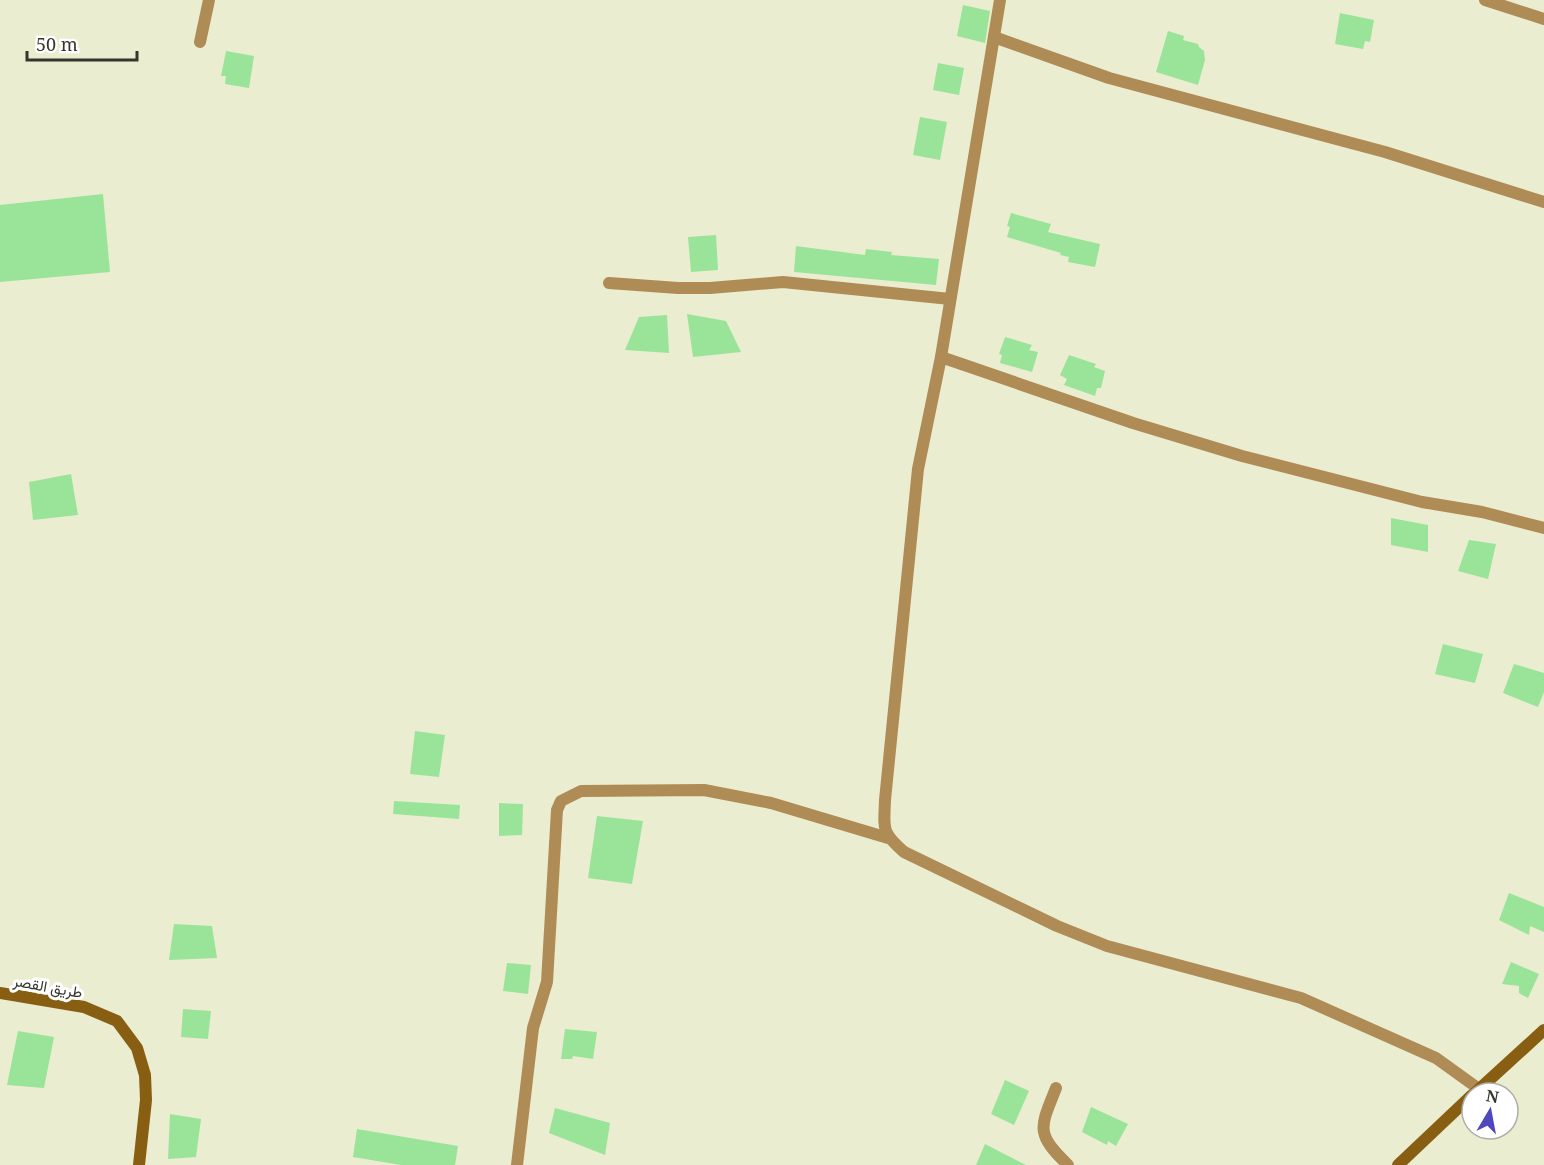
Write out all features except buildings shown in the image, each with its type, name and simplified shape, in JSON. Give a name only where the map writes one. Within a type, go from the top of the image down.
[{"type":"street","points":[[200,42],[209,0]]},
{"type":"street","points":[[888,838],[884,826],[885,800],[918,469],[940,357],[1000,0]]},
{"type":"street","points":[[1485,0],[1544,19]]},
{"type":"street","points":[[994,37],[1109,78],[1385,152],[1544,202]]},
{"type":"street","points":[[609,283],[710,288],[783,282],[950,299]]},
{"type":"street","points":[[940,357],[1133,423],[1242,456],[1422,502],[1482,512],[1544,528]]},
{"type":"street","points":[[517,1165],[533,1028],[547,982],[557,810],[561,801],[581,791],[704,790],[771,803],[888,838],[904,852],[1057,926],[1107,946],[1301,998],[1436,1058],[1462,1081]]},
{"type":"street","name":"طريق القصر","points":[[0,993],[84,1007],[117,1021],[137,1048],[145,1074],[146,1100],[139,1165]]},
{"type":"street","points":[[1487,1081],[1544,1030]]},
{"type":"street","points":[[1056,1088],[1045,1117],[1042,1133],[1051,1149],[1068,1165]]},
{"type":"street","points":[[1398,1165],[1460,1106]]}]
